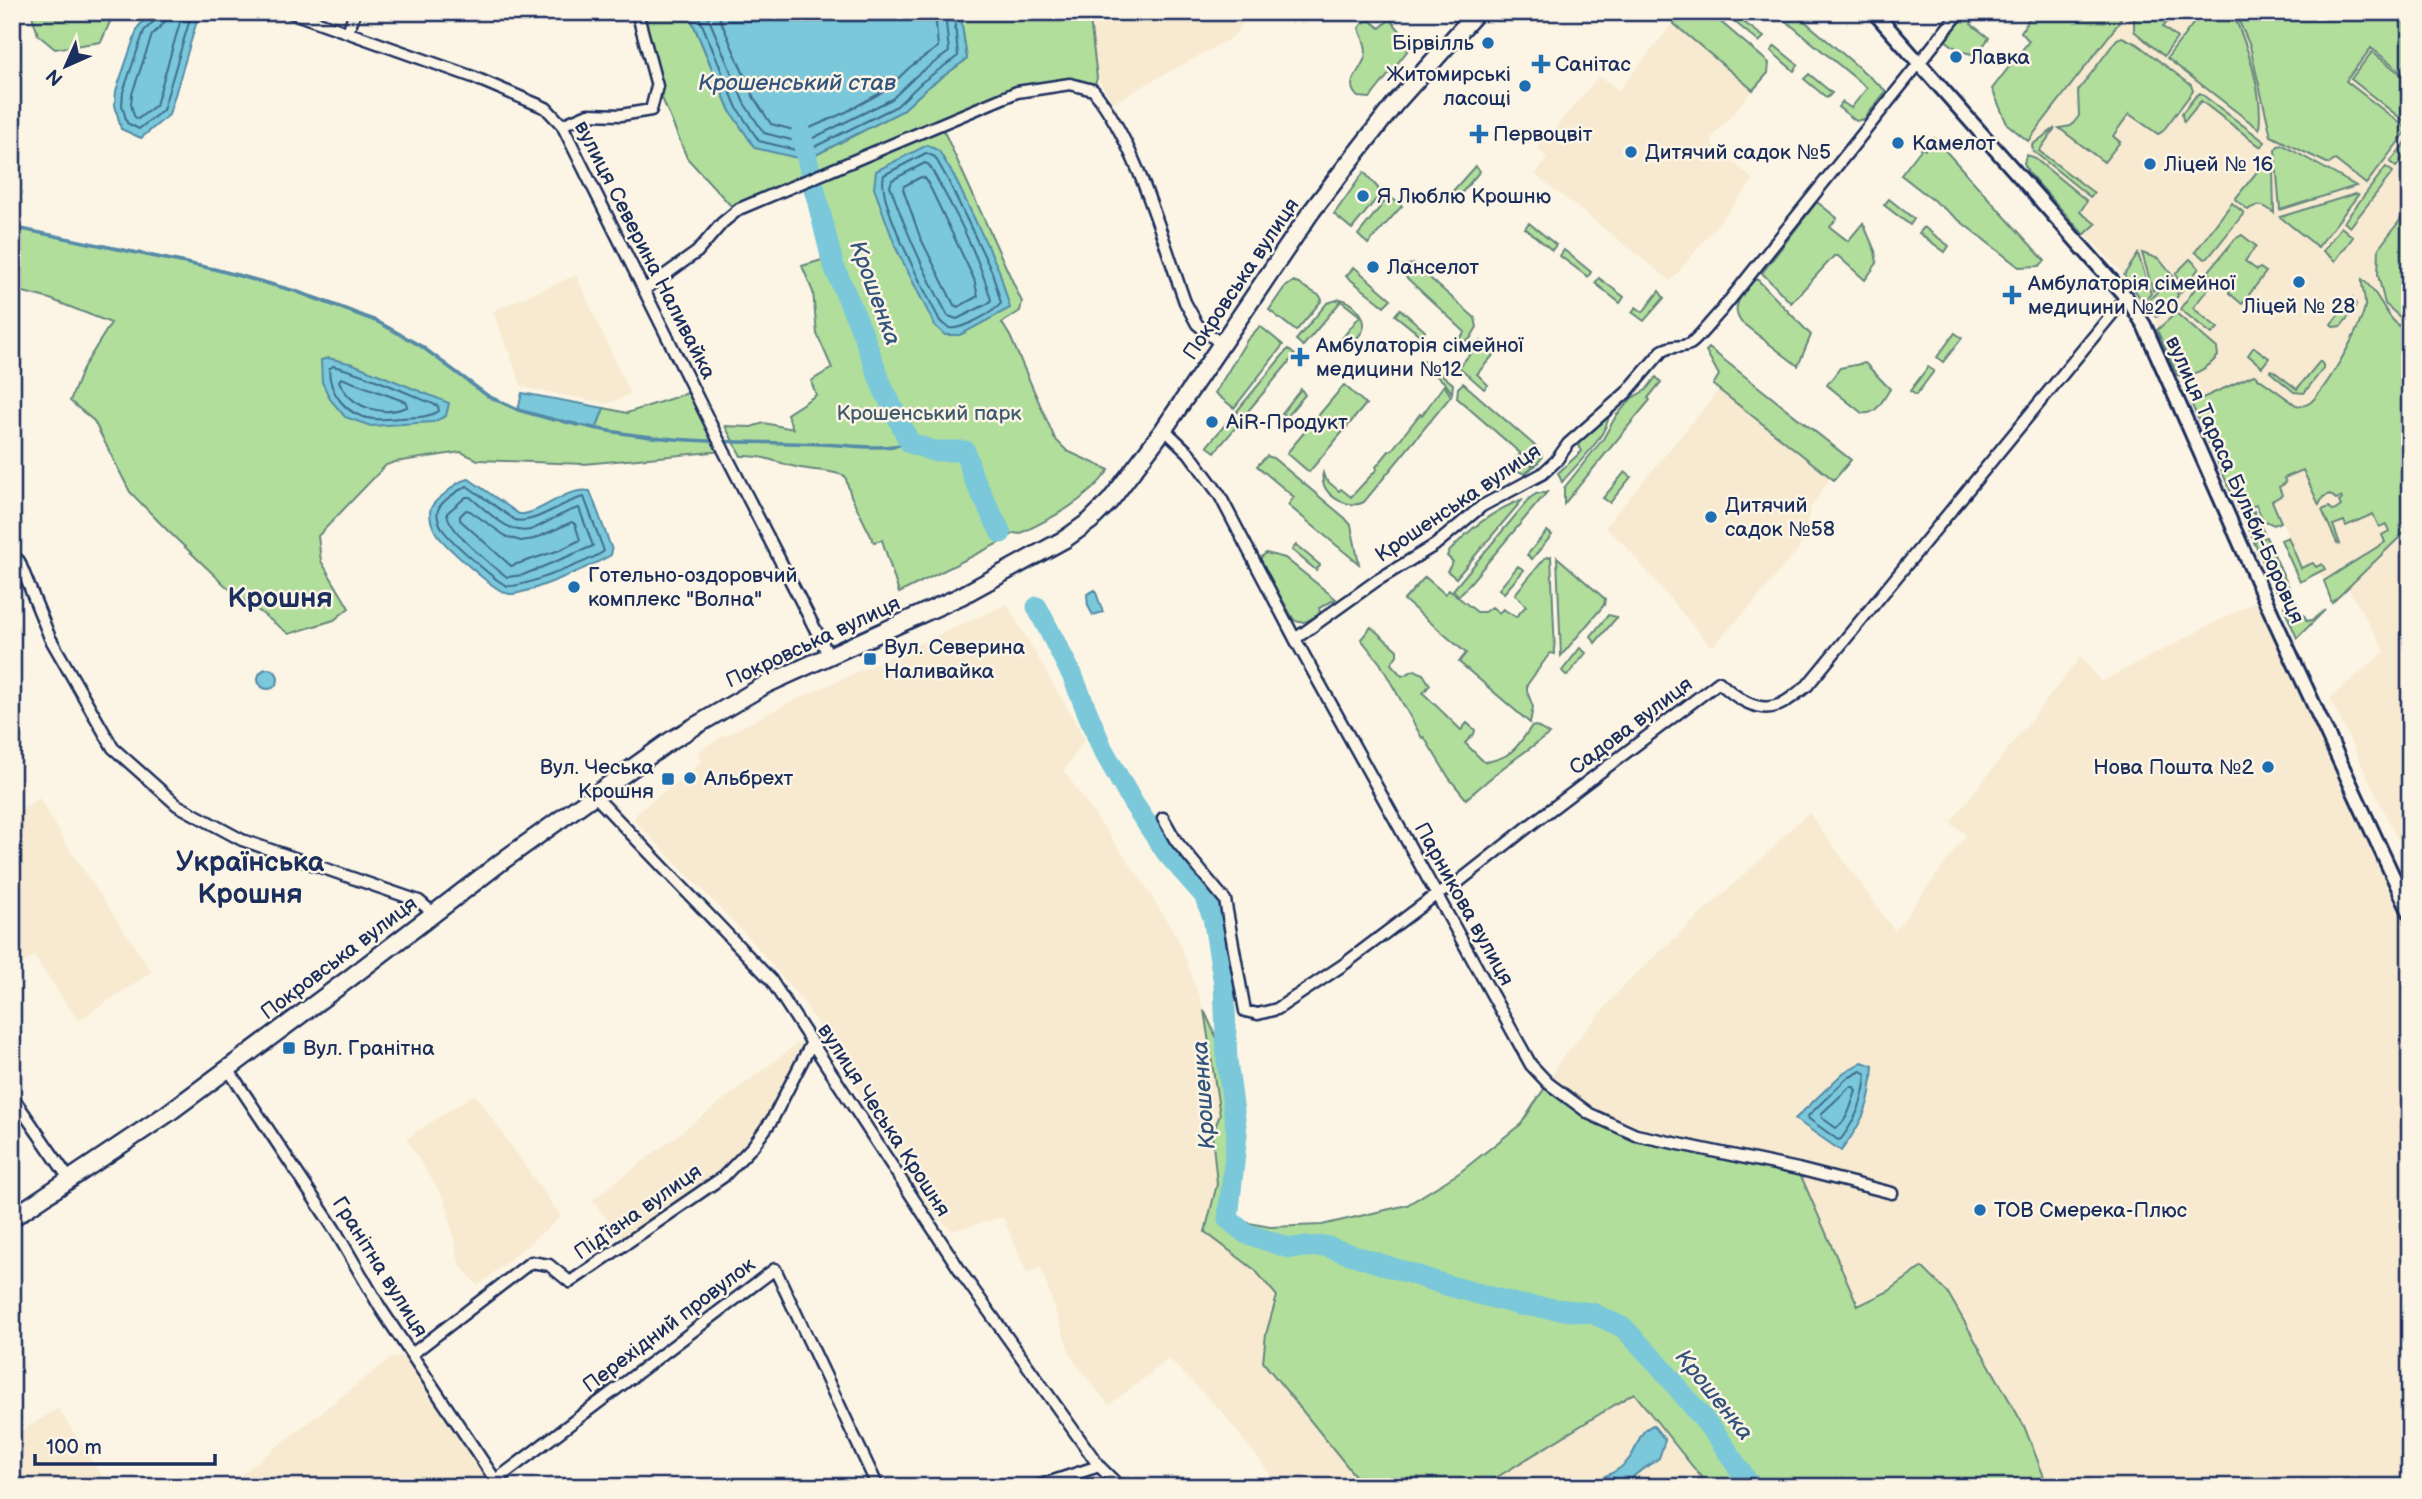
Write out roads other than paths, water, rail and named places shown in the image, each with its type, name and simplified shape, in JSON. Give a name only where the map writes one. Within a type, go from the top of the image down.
[{"type":"highway","name":"Покровська вулиця","points":[[12,1218],[167,1114],[593,794],[670,741],[765,685],[961,596],[1065,539],[1090,521],[1110,501],[1164,429],[1311,212],[1380,121],[1477,12]]},
{"type":"street","name":"вулиця Северина Наливайка","points":[[290,12],[473,77],[546,108],[562,125],[829,656]]},
{"type":"street","points":[[348,32],[355,12]]},
{"type":"street","points":[[562,125],[588,114],[621,115],[651,110],[657,86],[637,12]]},
{"type":"street","name":"вулиця Тараса Бульби-Боровця","points":[[1874,12],[2126,297],[2146,328],[2264,597],[2410,913]]},
{"type":"street","name":"Крошенська вулиця","points":[[1295,639],[1376,581],[1435,545],[1482,506],[1542,474],[1568,444],[1626,393],[1662,351],[1688,345],[1695,340],[1960,12]]},
{"type":"street","points":[[644,290],[697,252],[731,214],[852,160],[1017,92],[1070,84],[1093,90],[1110,114],[1133,159],[1185,302],[1197,324],[1222,345]]},
{"type":"street","name":"Садова вулиця","points":[[1163,818],[1176,841],[1225,901],[1245,1010],[1258,1014],[1277,1009],[1343,965],[1437,894],[1452,887],[1720,682],[1737,699],[1754,705],[1777,706],[1807,687],[2126,297]]},
{"type":"street","name":"Парникова вулиця","points":[[1164,429],[1189,453],[1219,494],[1295,639],[1531,1065],[1548,1083],[1590,1114],[1636,1135],[1798,1169],[1892,1193]]},
{"type":"street","points":[[12,555],[19,561],[50,638],[113,748],[177,804],[242,840],[419,901],[433,913]]},
{"type":"street","name":"вулиця Чеська Крошня","points":[[593,794],[771,981],[965,1278],[1099,1466],[1120,1487]]},
{"type":"street","name":"Підʼїзна вулиця","points":[[412,1354],[531,1262],[550,1265],[570,1283],[723,1177],[753,1146],[772,1120],[811,1044]]},
{"type":"street","name":"Гранітна вулиця","points":[[228,1069],[335,1230],[381,1309],[498,1483]]},
{"type":"street","points":[[12,1096],[70,1180]]},
{"type":"street","name":"Перехідний провулок","points":[[498,1483],[775,1269],[878,1487]]},
{"type":"street","points":[[1035,1487],[1099,1466]]},
{"type":"water","points":[[155,12],[199,14],[169,115],[141,138],[121,129],[115,105],[116,91],[138,27]]},
{"type":"water","name":"Крошенський став","points":[[690,12],[960,12],[967,59],[927,88],[902,111],[806,160],[755,148],[730,111]]},
{"type":"water","points":[[927,145],[939,151],[954,176],[999,270],[1010,308],[960,335],[945,335],[935,326],[896,248],[874,188],[876,171]]},
{"type":"water","points":[[328,358],[353,364],[449,403],[446,416],[433,422],[371,426],[345,417],[330,399],[322,382],[321,360]]},
{"type":"water","points":[[522,393],[604,408],[596,429],[518,410]]},
{"type":"water","points":[[469,479],[519,514],[535,511],[571,493],[590,491],[612,550],[611,555],[577,572],[530,590],[510,594],[503,592],[460,558],[436,533],[432,523],[430,512],[434,503],[457,484]]},
{"type":"water","points":[[1095,590],[1103,612],[1093,615],[1088,606],[1087,594]]},
{"type":"water","points":[[268,669],[275,672],[278,679],[275,686],[268,689],[261,686],[258,679],[261,672]]},
{"type":"water","points":[[1862,1062],[1873,1066],[1868,1102],[1861,1121],[1841,1151],[1795,1119],[1843,1073]]},
{"type":"water","points":[[1653,1425],[1665,1440],[1659,1458],[1635,1475],[1626,1486],[1612,1487],[1605,1476],[1627,1462],[1641,1436]]},
{"type":"waterway","name":"Крошенка","points":[[801,134],[833,264],[882,386],[910,443],[933,451],[965,451],[973,477],[1001,533]]},
{"type":"waterway","points":[[12,227],[214,269],[295,291],[376,321],[421,346],[488,396],[518,410],[554,420]]},
{"type":"waterway","points":[[562,421],[578,425]]},
{"type":"waterway","points":[[589,427],[704,441],[876,447],[910,443]]},
{"type":"waterway","name":"Крошенка","points":[[1037,607],[1073,677],[1102,748],[1133,803],[1166,852],[1204,895],[1213,917],[1224,984],[1227,1061],[1237,1134],[1228,1219],[1245,1233],[1289,1248],[1325,1246],[1446,1285],[1520,1305],[1592,1313],[1624,1328],[1660,1366],[1718,1437],[1751,1487]]},
{"type":"place","name":"Бірвілль","points":[[1488,43]]},
{"type":"place","name":"Лавка","points":[[1956,57]]},
{"type":"place","name":"Санітас","points":[[1541,64]]},
{"type":"place","name":"Житомирські ласощі","points":[[1525,86]]},
{"type":"place","name":"Первоцвіт","points":[[1479,134]]},
{"type":"place","name":"Камелот","points":[[1898,143]]},
{"type":"place","name":"Дитячий садок №5","points":[[1631,152]]},
{"type":"place","name":"Ліцей № 16","points":[[2150,164]]},
{"type":"place","name":"Я Люблю Крошню","points":[[1363,196]]},
{"type":"place","name":"Ланселот","points":[[1373,267]]},
{"type":"place","name":"Ліцей № 28","points":[[2299,282]]},
{"type":"place","name":"Амбулаторія сімейної медицини №20","points":[[2012,295]]},
{"type":"place","name":"Амбулаторія сімейної медицини №12","points":[[1300,357]]},
{"type":"place","name":"AiR-Продукт","points":[[1212,422]]},
{"type":"place","name":"Дитячий садок №58","points":[[1711,517]]},
{"type":"place","name":"Готельно-оздоровчий комплекс \"Волна\"","points":[[574,587]]},
{"type":"place","name":"Вул. Северина Наливайка","points":[[870,659]]},
{"type":"place","name":"Нова Пошта №2","points":[[2268,767]]},
{"type":"place","name":"Альбрехт","points":[[690,778]]},
{"type":"place","name":"Вул. Чеська Крошня","points":[[668,779]]},
{"type":"place","name":"Вул. Гранітна","points":[[289,1048]]},
{"type":"place","name":"ТОВ Смерека-Плюс","points":[[1980,1210]]},
{"type":"district","name":"Крошня","points":[[280,598]]},
{"type":"district","name":"Українська Крошня","points":[[250,878]]},
{"type":"park label","name":"Крошенський парк","points":[[929,413]]}]
